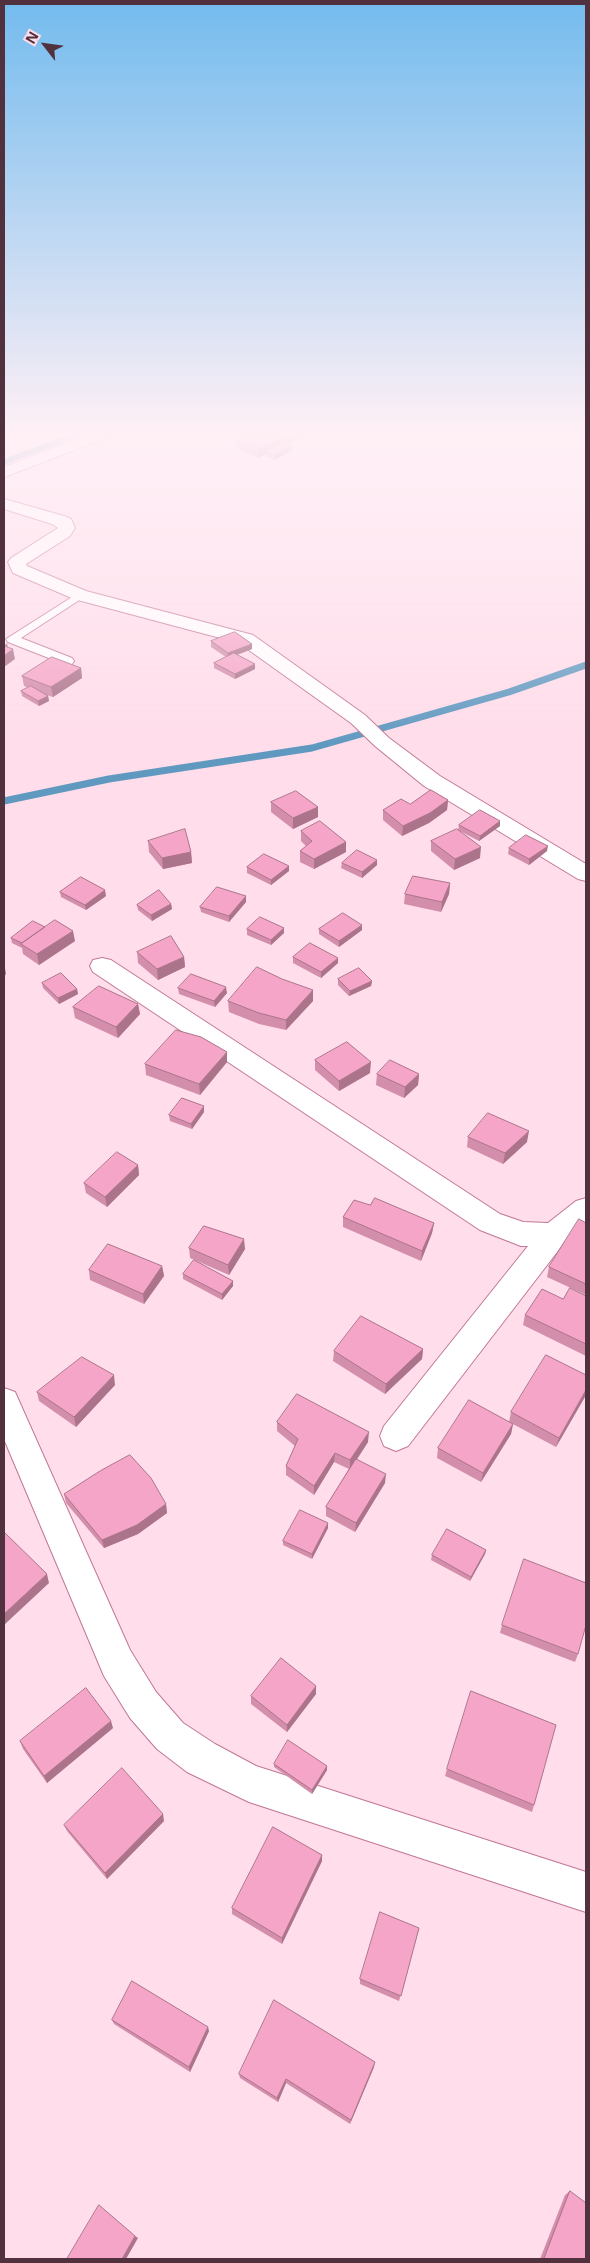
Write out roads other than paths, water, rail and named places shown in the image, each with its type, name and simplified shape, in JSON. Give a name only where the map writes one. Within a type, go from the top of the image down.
[{"type":"street","points":[[58,536],[18,562],[18,570],[80,595],[239,636],[358,719],[382,742],[432,781],[586,874]]},
{"type":"street","points":[[102,966],[490,1222],[521,1234],[554,1235]]},
{"type":"street","points":[[396,1436],[554,1235],[586,1209]]},
{"type":"street","points":[[4,1402],[117,1663],[144,1706],[170,1736],[201,1758],[249,1783],[586,1892]]},
{"type":"lane","points":[[68,662],[12,639],[80,595]]},
{"type":"waterway","points":[[4,801],[109,779],[312,748],[509,692],[586,665]]}]
